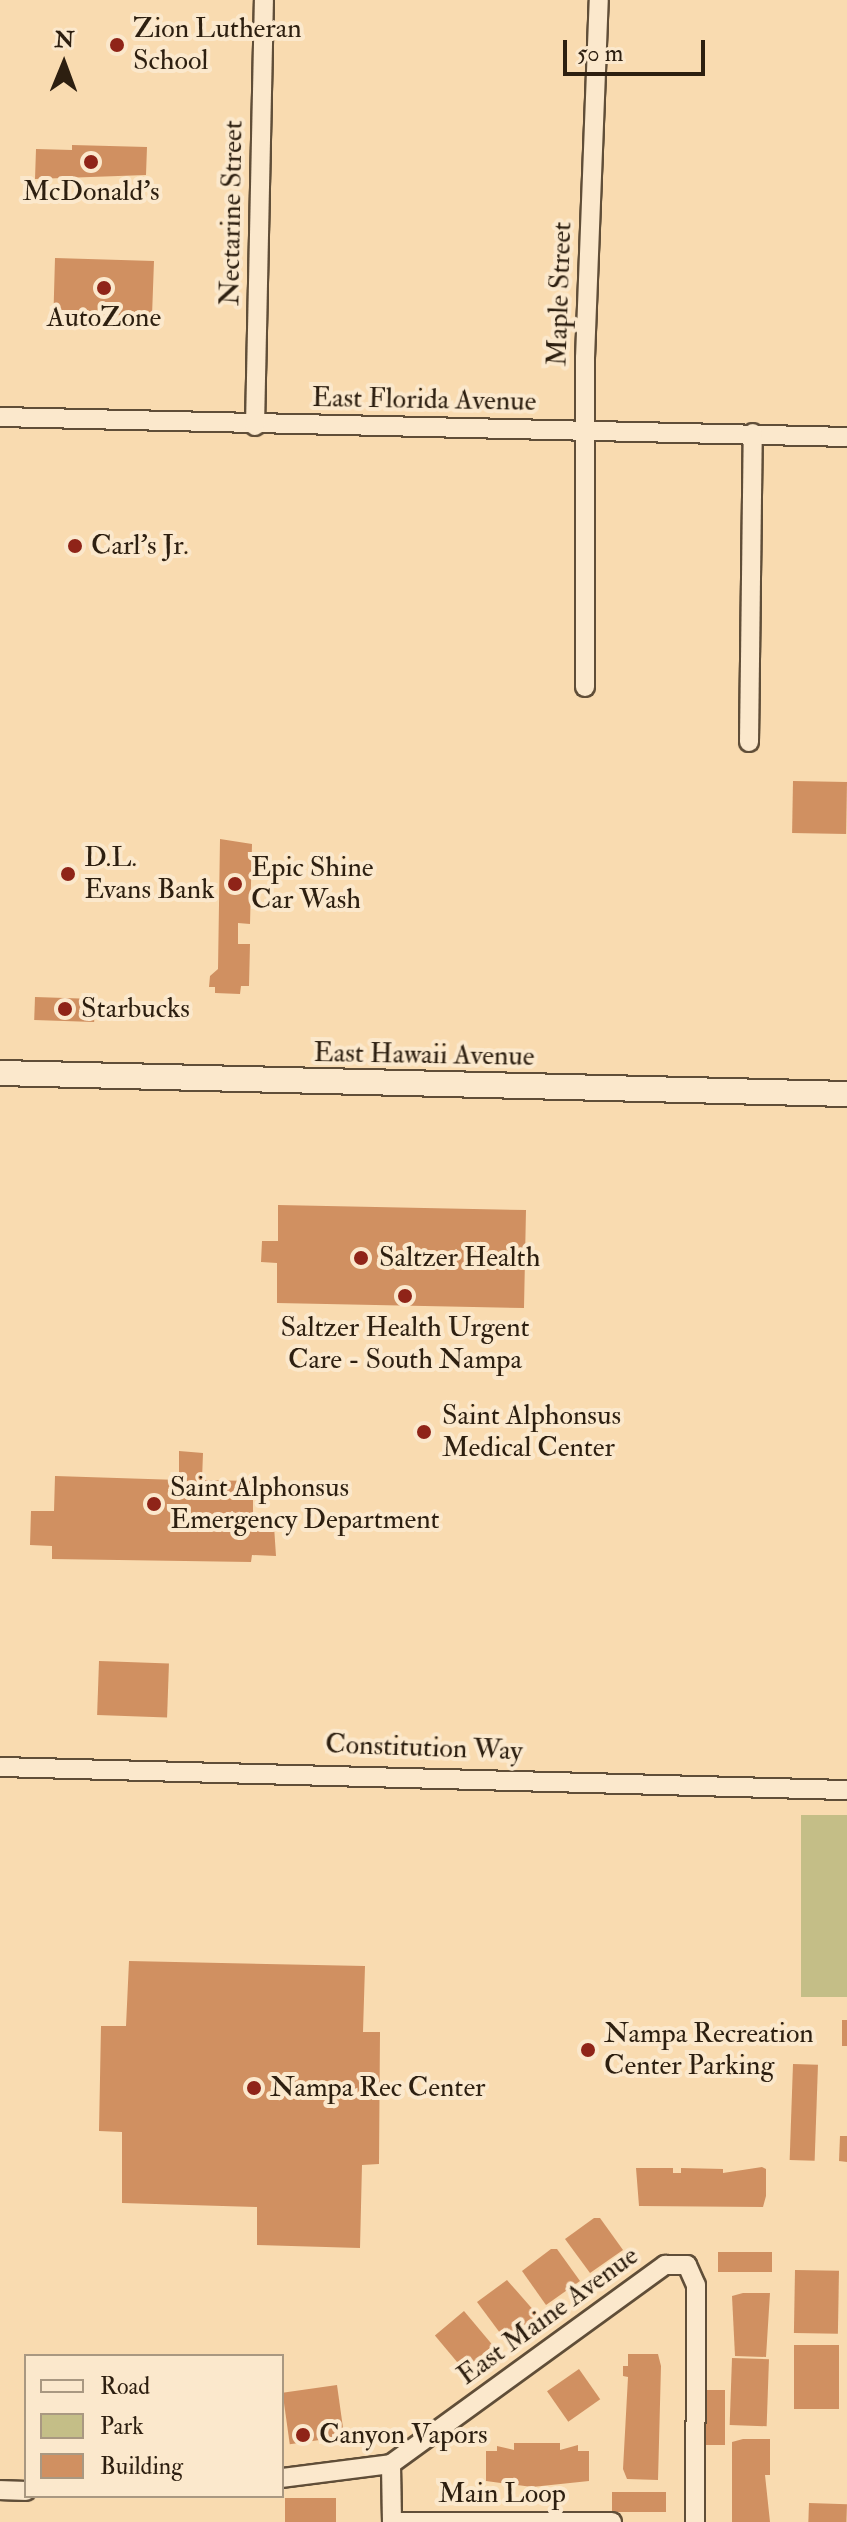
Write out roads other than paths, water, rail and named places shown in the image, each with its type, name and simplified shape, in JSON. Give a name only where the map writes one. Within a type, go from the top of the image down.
[{"type":"street","name":"Nectarine Street","points":[[255,426],[264,0]]},
{"type":"street","name":"Maple Street","points":[[585,687],[586,431],[599,0]]},
{"type":"street","name":"East Florida Avenue","points":[[0,417],[255,426],[847,437]]},
{"type":"street","points":[[749,742],[753,433]]},
{"type":"street","name":"East Hawaii Avenue","points":[[0,1073],[847,1094]]},
{"type":"street","name":"Constitution Way","points":[[0,1767],[847,1790]]},
{"type":"street","name":"East Maine Avenue","points":[[284,2478],[391,2464],[665,2265],[687,2265],[696,2285],[695,2522]]},
{"type":"street","points":[[391,2464],[392,2522]]},
{"type":"street","points":[[0,2490],[24,2491]]},
{"type":"street","name":"Main Loop","points":[[392,2522],[612,2522]]},
{"type":"place","name":"Zion Lutheran School","points":[[117,45]]},
{"type":"place","name":"McDonald's","points":[[91,162]]},
{"type":"place","name":"AutoZone","points":[[104,288]]},
{"type":"place","name":"Carl's Jr.","points":[[75,546]]},
{"type":"place","name":"D.L. Evans Bank","points":[[68,874]]},
{"type":"place","name":"Epic Shine Car Wash","points":[[235,884]]},
{"type":"place","name":"Starbucks","points":[[65,1009]]},
{"type":"place","name":"Saltzer Health","points":[[361,1258]]},
{"type":"place","name":"Saltzer Health Urgent Care - South Nampa","points":[[405,1296]]},
{"type":"place","name":"Saint Alphonsus Medical Center","points":[[424,1432]]},
{"type":"place","name":"Saint Alphonsus Emergency Department","points":[[154,1504]]},
{"type":"place","name":"Nampa Recreation Center Parking","points":[[588,2050]]},
{"type":"place","name":"Nampa Rec Center","points":[[254,2088]]},
{"type":"place","name":"Canyon Vapors","points":[[303,2435]]}]
